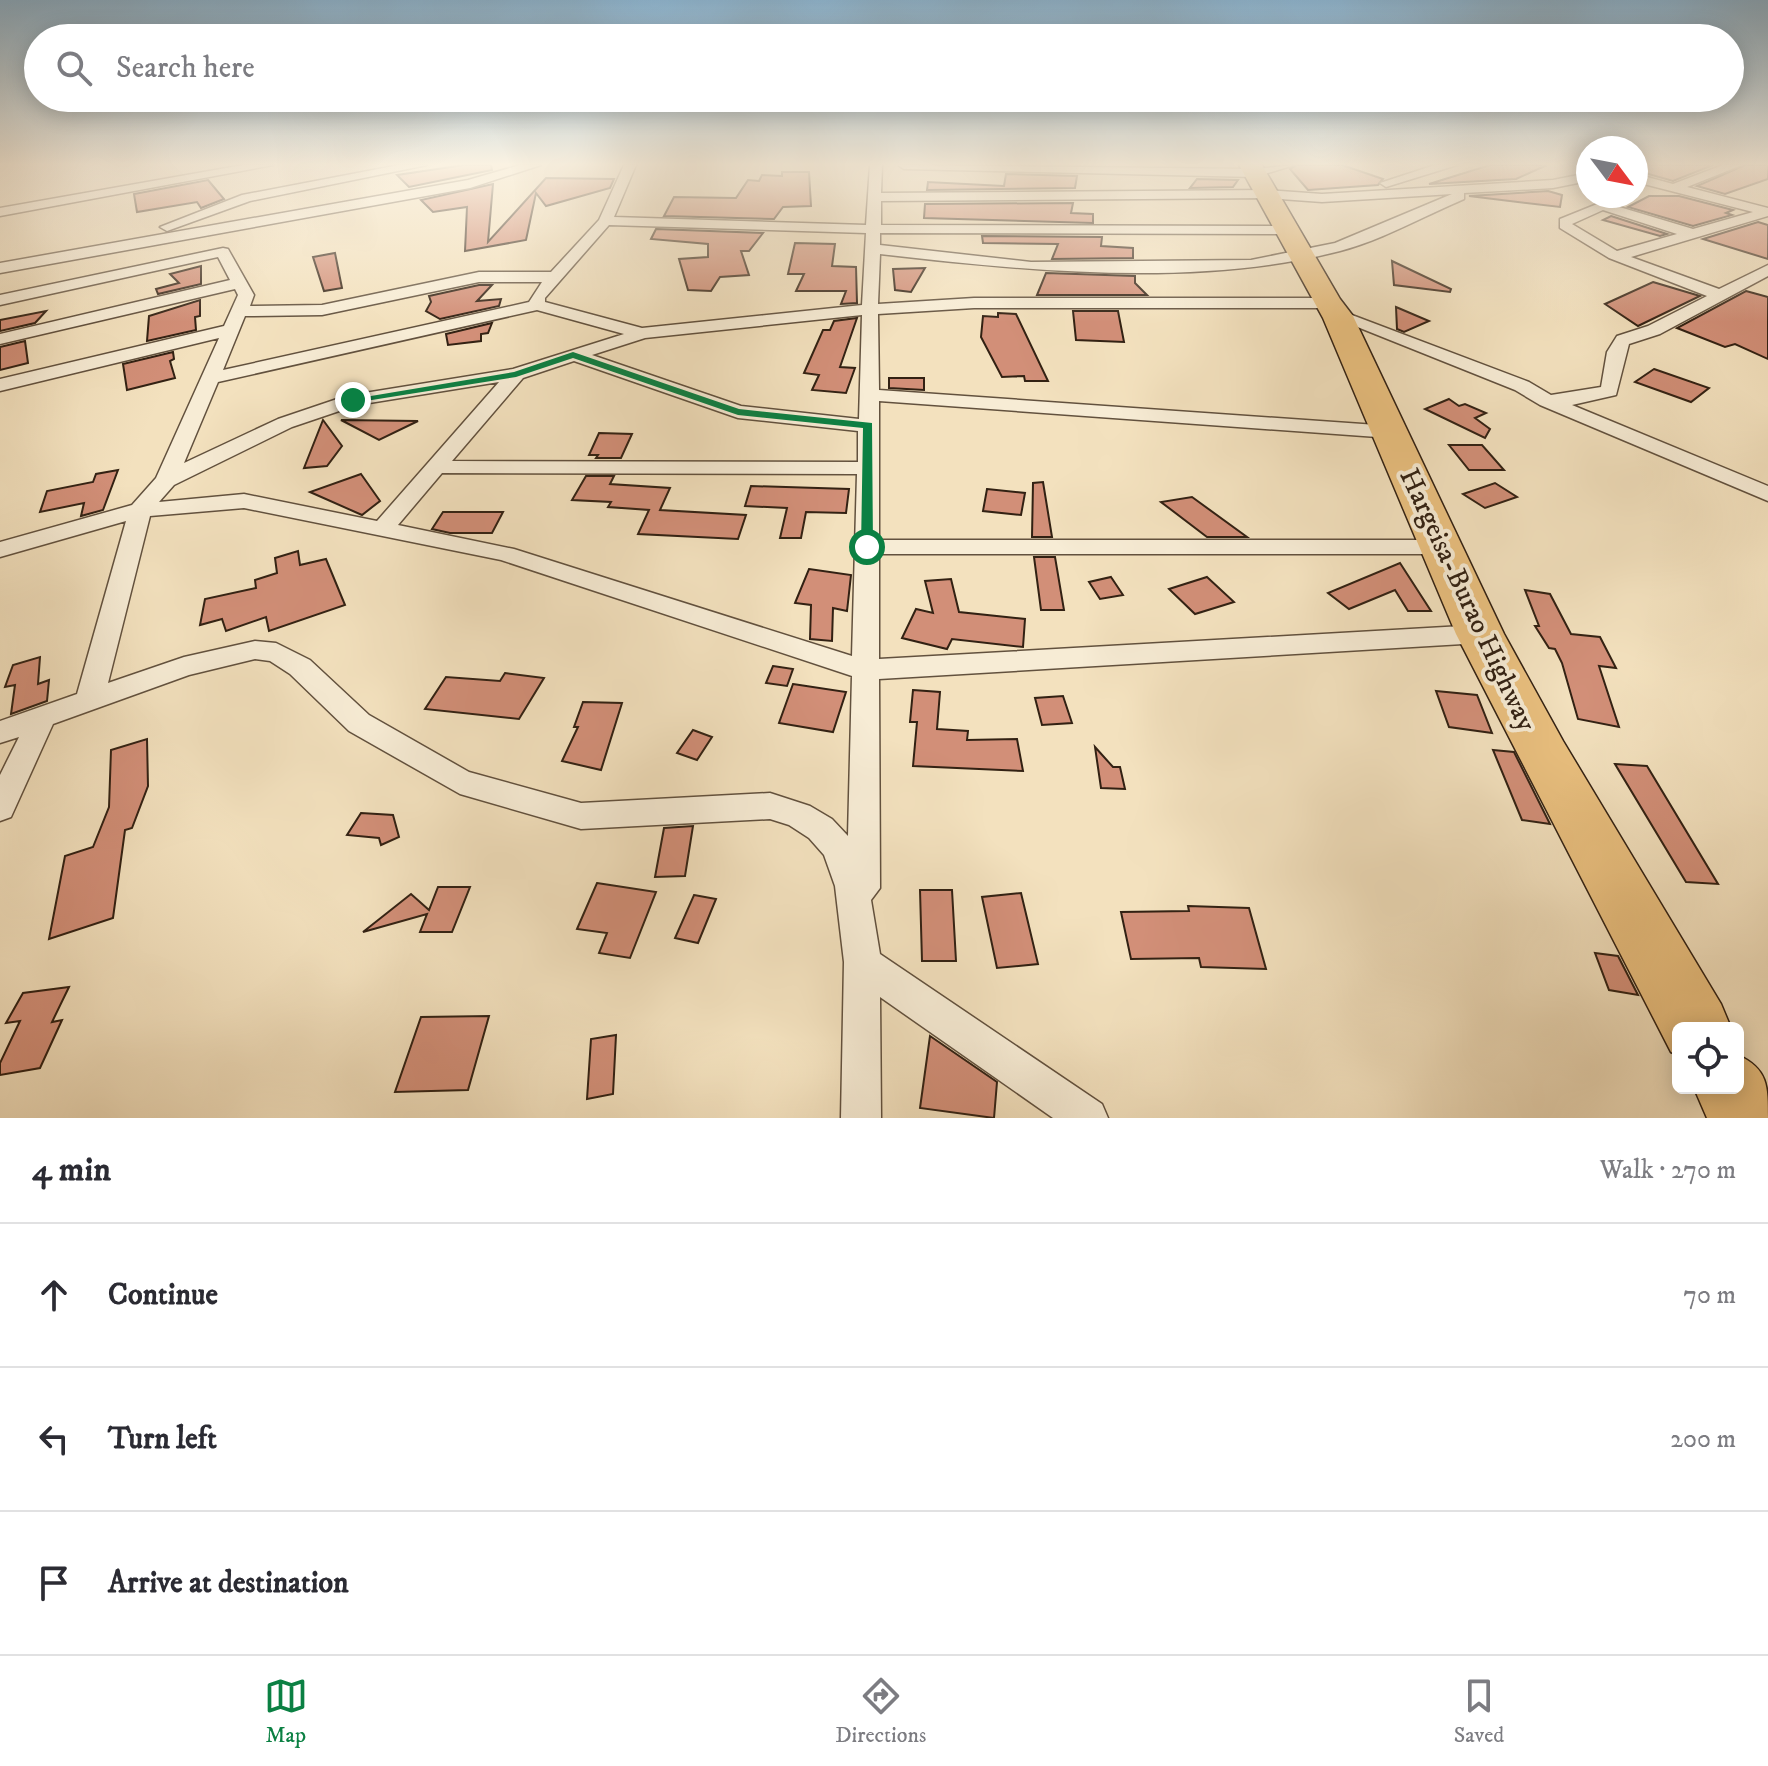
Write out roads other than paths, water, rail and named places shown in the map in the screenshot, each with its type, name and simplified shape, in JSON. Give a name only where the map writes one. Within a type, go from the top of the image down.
[{"type":"highway","name":"Hargeisa-Burao Highway","points":[[1285,217],[1391,432],[1480,634],[1693,1022]]},
{"type":"highway","points":[[1733,1094],[1747,1118]]},
{"type":"street","points":[[105,249],[194,217]]},
{"type":"street","points":[[0,268],[283,217]]},
{"type":"street","points":[[537,305],[537,297],[607,217]]},
{"type":"street","points":[[861,1118],[868,426],[874,217]]},
{"type":"street","points":[[873,239],[1082,217]]},
{"type":"street","points":[[605,221],[873,239],[1031,267],[1251,265],[1268,217]]},
{"type":"street","points":[[1301,217],[1339,247],[1409,217]]},
{"type":"street","points":[[1572,217],[1567,219],[1565,225],[1572,234],[1719,295]]},
{"type":"street","points":[[1639,217],[1690,233]]},
{"type":"street","points":[[1620,255],[1734,217]]},
{"type":"street","points":[[89,701],[140,510],[166,480],[246,295],[242,282],[223,252],[217,229]]},
{"type":"street","points":[[0,300],[223,252]]},
{"type":"street","points":[[1547,401],[1592,397],[1609,391],[1613,381],[1612,358],[1623,340],[1654,330],[1768,270]]},
{"type":"street","points":[[240,311],[322,310],[479,277],[556,277]]},
{"type":"street","points":[[0,339],[242,282]]},
{"type":"street","points":[[166,480],[285,423],[353,400],[516,374],[643,333],[807,313],[974,303],[1332,309],[1768,494]]},
{"type":"street","points":[[211,378],[537,305],[643,333]]},
{"type":"street","points":[[0,385],[233,329]]},
{"type":"street","points":[[573,355],[738,412],[868,426]]},
{"type":"street","points":[[382,529],[439,467],[516,374]]},
{"type":"street","points":[[869,395],[1391,432]]},
{"type":"street","points":[[439,467],[868,468]]},
{"type":"street","points":[[0,550],[140,510],[244,501],[506,554],[865,670],[1480,634]]},
{"type":"street","points":[[867,547],[1443,547]]},
{"type":"street","points":[[0,732],[232,654],[255,650],[276,652],[300,667],[359,723],[460,782],[581,816],[770,806],[794,811],[817,826],[838,847],[848,863],[862,963],[1088,1118]]},
{"type":"street","points":[[0,808],[42,718]]}]
